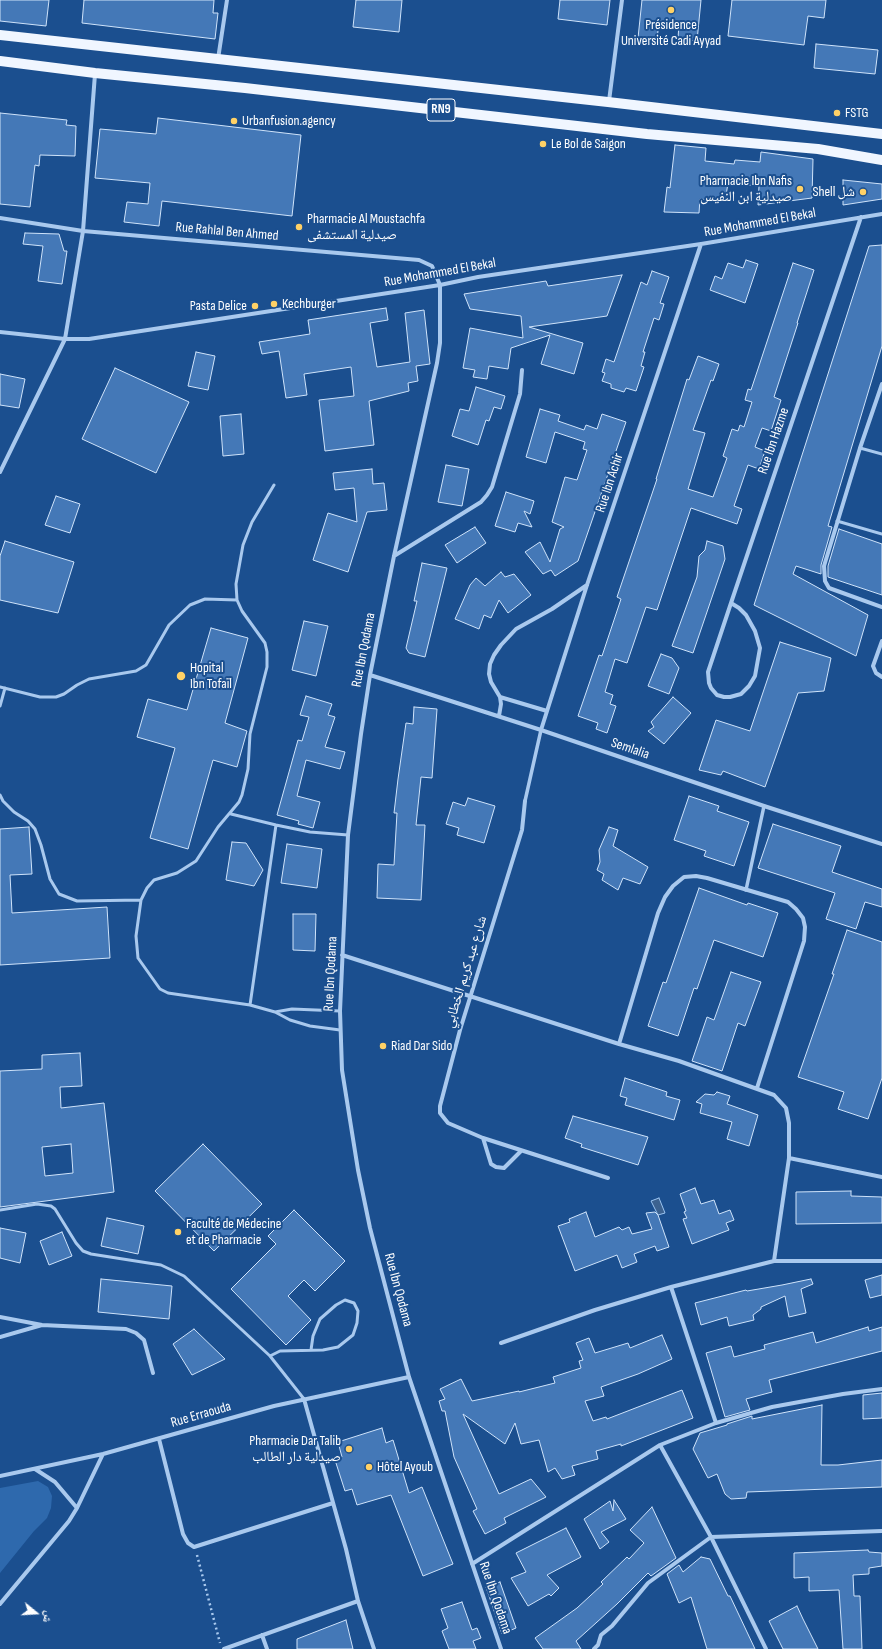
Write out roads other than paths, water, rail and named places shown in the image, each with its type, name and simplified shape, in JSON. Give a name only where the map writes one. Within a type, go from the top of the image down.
[{"type":"main road","name":"RN9","points":[[0,35],[608,102],[882,134]]},
{"type":"main road","name":"RN9","points":[[0,61],[647,134],[818,150],[882,160]]},
{"type":"street","points":[[218,59],[227,0]]},
{"type":"street","points":[[608,102],[622,0]]},
{"type":"street","points":[[0,472],[1,467],[65,339],[83,231],[96,73]]},
{"type":"street","name":"Rue Mohammed El Bekal","points":[[0,332],[65,339],[89,339],[440,285],[478,277],[701,244],[882,214]]},
{"type":"street","name":"Rue Ibn Hazme","points":[[731,603],[746,615],[756,631],[760,648],[755,676],[748,686],[741,694],[724,697],[717,695],[711,688],[708,672],[731,603],[861,217]]},
{"type":"street","name":"Rue Rahlal Ben Ahmed","points":[[0,218],[83,231],[418,260],[432,266],[440,285]]},
{"type":"street","name":"Rue Ibn Achir","points":[[541,730],[587,585],[701,244]]},
{"type":"street","name":"Rue Ibn Qodama","points":[[440,285],[440,343],[437,363],[394,556],[370,675],[360,734],[348,835],[340,1030],[342,1070],[358,1170],[370,1228],[409,1377],[501,1649]]},
{"type":"street","points":[[394,556],[481,502],[487,495],[492,487],[520,394],[522,370]]},
{"type":"street","points":[[882,384],[860,448],[824,566],[826,585],[882,607]]},
{"type":"street","points":[[499,716],[501,704],[500,697],[491,682],[489,674],[490,664],[500,644],[516,629],[587,585]]},
{"type":"street","points":[[882,641],[873,666],[876,673],[882,677]]},
{"type":"street","name":"Semlalia","points":[[370,675],[499,716],[764,806],[882,844]]},
{"type":"street","points":[[500,697],[547,712]]},
{"type":"street","points":[[525,801],[541,730]]},
{"type":"street","name":"شارع عبد كريم الخطابي","points":[[525,801],[522,830],[470,996],[440,1106],[440,1113],[448,1123],[483,1138],[608,1178]]},
{"type":"street","points":[[746,890],[764,806]]},
{"type":"street","points":[[619,1044],[658,913],[673,886],[684,877],[696,876],[788,902],[803,918],[805,927],[804,941],[757,1088]]},
{"type":"street","points":[[342,955],[619,1044],[679,1061],[774,1095],[786,1108],[790,1123],[789,1158],[774,1260]]},
{"type":"street","points":[[483,1138],[489,1159],[496,1167],[504,1168],[521,1151]]},
{"type":"street","points":[[789,1158],[881,1177],[882,1171]]},
{"type":"street","points":[[501,1343],[595,1310],[671,1287],[774,1260],[882,1261]]},
{"type":"street","points":[[671,1287],[716,1423]]},
{"type":"street","points":[[0,1317],[42,1325],[126,1329],[144,1340],[153,1373]]},
{"type":"street","points":[[0,1337],[42,1325]]},
{"type":"street","name":"Rue Erraouda","points":[[0,1476],[102,1454],[304,1399],[409,1377]]},
{"type":"street","points":[[472,1564],[660,1445],[716,1423],[772,1408],[843,1394],[882,1389]]},
{"type":"street","points":[[304,1399],[346,1549],[358,1601],[374,1649]]},
{"type":"street","points":[[159,1439],[183,1534],[188,1543],[194,1547],[333,1503]]},
{"type":"street","points":[[660,1445],[711,1537],[766,1649]]},
{"type":"street","points":[[0,1604],[69,1521],[78,1508],[102,1454]]},
{"type":"street","points":[[35,1469],[55,1482],[78,1508]]},
{"type":"street","points":[[594,1649],[598,1645],[601,1635],[612,1626],[648,1583],[711,1537],[882,1531]]},
{"type":"street","points":[[223,1649],[358,1601]]},
{"type":"street","points":[[262,1635],[267,1649]]},
{"type":"lane","points":[[860,448],[882,454]]},
{"type":"lane","points":[[274,485],[252,522],[243,545],[236,584],[237,600],[242,611],[265,643],[267,652],[267,668],[250,734],[248,770],[239,802],[231,814],[218,828],[196,861],[177,873],[154,880],[147,888],[141,900],[136,936],[138,958],[160,990],[168,993],[250,1005],[274,1012],[290,1020],[303,1024],[340,1030]]},
{"type":"lane","points":[[837,521],[882,534]]},
{"type":"lane","points":[[0,687],[40,697],[56,697],[64,694],[77,684],[89,679],[136,671],[146,666],[169,625],[190,606],[205,599],[237,600]]},
{"type":"lane","points":[[0,706],[5,688]]},
{"type":"lane","points":[[0,795],[6,805],[28,821],[35,829],[42,845],[50,879],[59,894],[77,901],[141,900]]},
{"type":"lane","points":[[231,814],[310,832],[348,835]]},
{"type":"lane","points":[[250,1005],[276,825]]},
{"type":"lane","points":[[274,1012],[292,1008],[340,1011]]},
{"type":"lane","points":[[0,1210],[37,1204],[51,1206],[55,1209],[76,1243],[83,1251],[91,1254],[149,1262],[168,1268],[184,1276],[270,1356],[304,1399]]},
{"type":"lane","points":[[270,1356],[280,1351],[323,1350],[338,1347],[353,1335],[358,1311],[354,1303],[345,1300],[336,1305],[320,1319],[313,1336],[310,1350]]},
{"type":"place","name":"Présidence Université Cadi Ayyad","points":[[671,10]]},
{"type":"place","name":"FSTG","points":[[837,113]]},
{"type":"place","name":"Urbanfusion.agency","points":[[234,121]]},
{"type":"place","name":"Le Bol de Saigon","points":[[543,144]]},
{"type":"place","name":"Pharmacie Ibn Nafis صيدلية ابن النفيس","points":[[800,189]]},
{"type":"place","name":"Shell شل","points":[[863,192]]},
{"type":"place","name":"Pharmacie Al Moustachfa صيدلية المستشفى","points":[[299,227]]},
{"type":"place","name":"Kechburger","points":[[274,304]]},
{"type":"place","name":"Pasta Delice","points":[[255,306]]},
{"type":"place","name":"Hopital Ibn Tofaïl","points":[[181,676]]},
{"type":"place","name":"Riad Dar Sido","points":[[383,1046]]},
{"type":"place","name":"Faculté de Médecine et de Pharmacie","points":[[178,1232]]},
{"type":"place","name":"Pharmacie Dar Talib صيدلية دار الطالب","points":[[349,1449]]},
{"type":"place","name":"Hôtel Ayoub","points":[[369,1467]]}]
